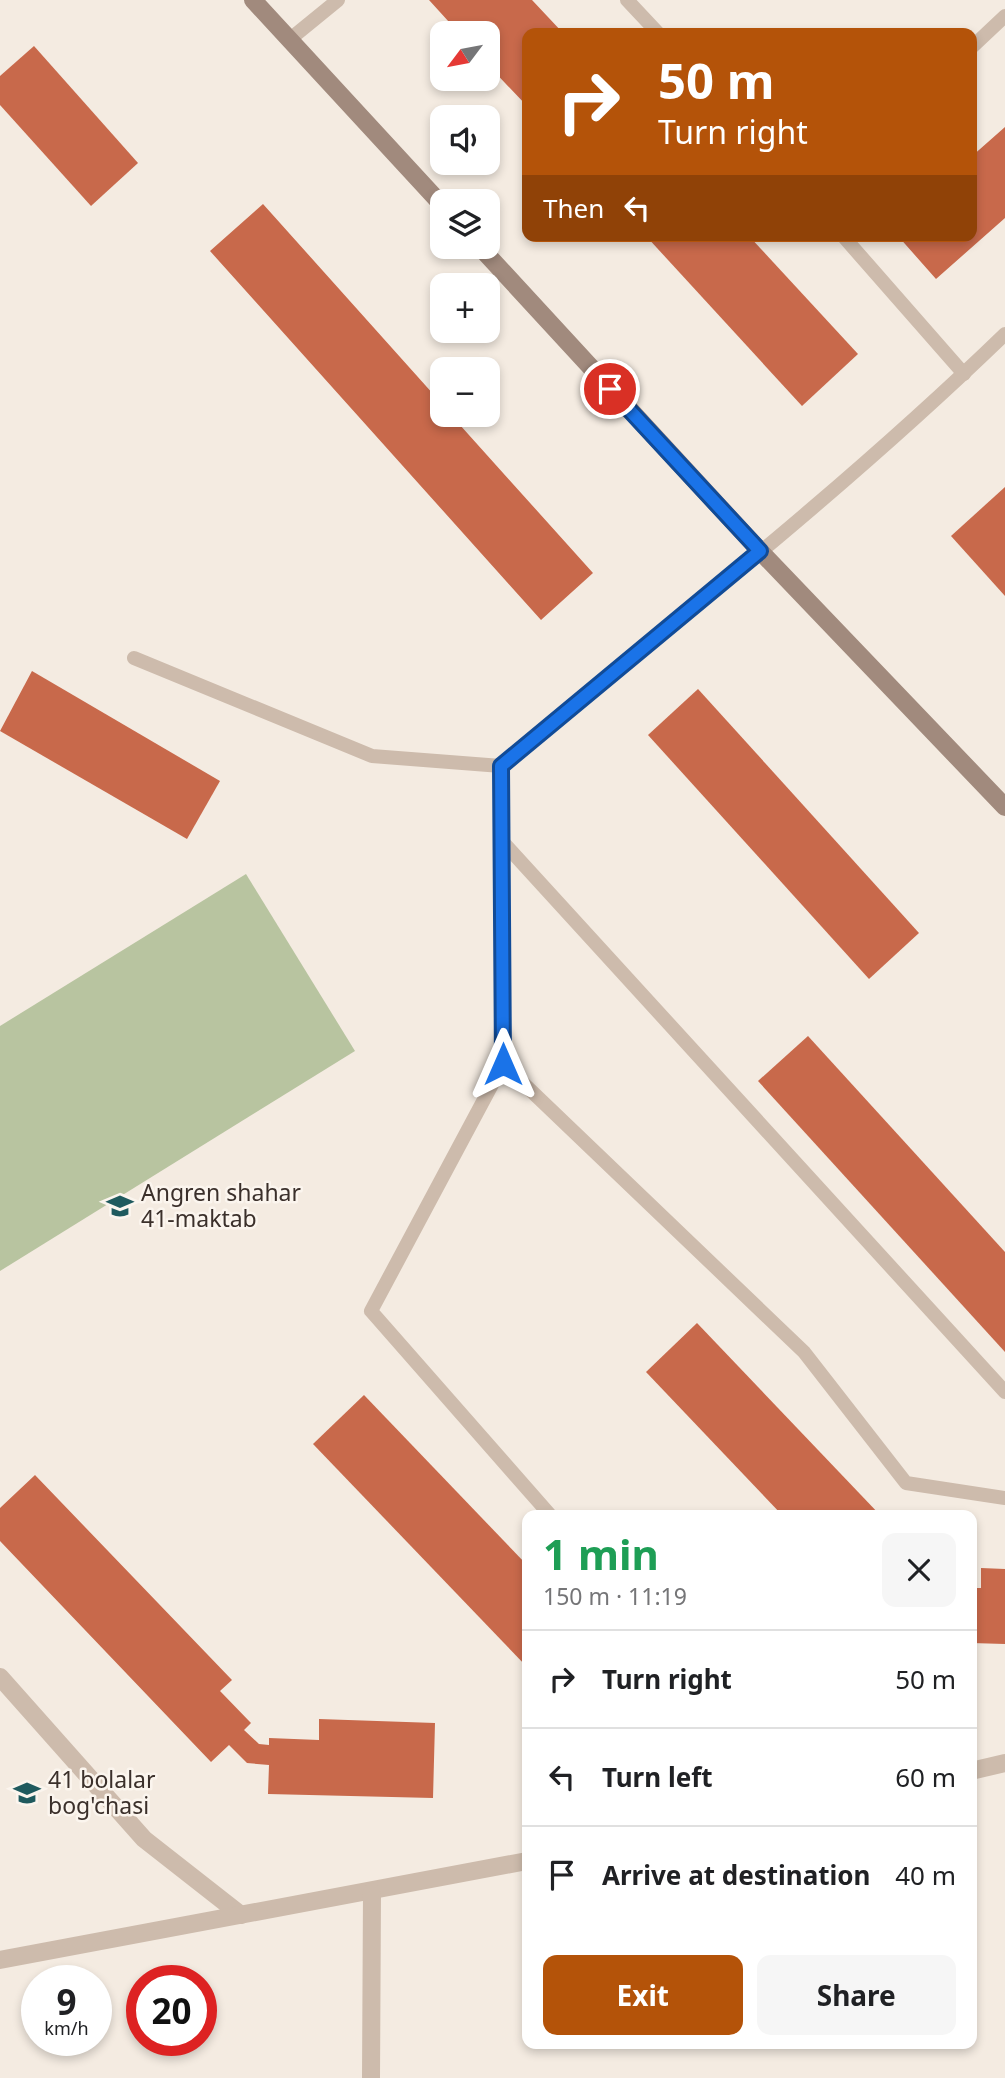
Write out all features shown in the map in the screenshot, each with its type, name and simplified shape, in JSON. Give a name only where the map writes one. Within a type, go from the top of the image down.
[{"type":"street","points":[[253,0],[430,192]]},
{"type":"street","points":[[491,259],[760,551],[1005,807]]},
{"type":"street","points":[[0,1677],[144,1839],[241,1915]]},
{"type":"street","points":[[977,1770],[1005,1763]]},
{"type":"street","points":[[0,1960],[522,1862]]},
{"type":"street","points":[[371,2078],[372,1892]]},
{"type":"lane","points":[[289,40],[338,0]]},
{"type":"lane","points":[[627,0],[653,28]]},
{"type":"lane","points":[[977,42],[1005,16]]},
{"type":"lane","points":[[848,242],[964,374]]},
{"type":"lane","points":[[134,658],[372,756],[501,766],[760,551],[964,374],[1005,334]]},
{"type":"lane","points":[[501,766],[503,1064],[371,1311],[546,1510]]},
{"type":"lane","points":[[502,841],[1005,1391]]},
{"type":"lane","points":[[503,1064],[804,1352],[906,1483],[1005,1498]]},
{"type":"green space","points":[[246,874],[355,1051],[0,1271],[0,1026]]},
{"type":"building","points":[[429,0],[532,0],[558,28],[522,28],[522,101],[500,78],[500,21],[448,21]]},
{"type":"building","points":[[34,46],[138,163],[91,206],[0,105],[0,76]]},
{"type":"building","points":[[1005,127],[1005,218],[936,279],[903,242],[977,242],[977,152]]},
{"type":"building","points":[[263,204],[430,390],[430,427],[462,427],[593,573],[541,620],[210,251]]},
{"type":"building","points":[[652,242],[755,242],[858,354],[802,406]]},
{"type":"building","points":[[1005,487],[1005,596],[951,536]]},
{"type":"building","points":[[32,671],[220,781],[187,839],[0,731]]},
{"type":"building","points":[[698,689],[919,933],[869,979],[648,735]]},
{"type":"building","points":[[808,1036],[1005,1252],[1005,1352],[758,1081]]},
{"type":"building","points":[[697,1323],[875,1510],[777,1510],[646,1372]]},
{"type":"building","points":[[364,1395],[522,1560],[522,1662],[313,1444]]},
{"type":"building","points":[[35,1475],[232,1680],[220,1691],[251,1723],[244,1730],[259,1744],[269,1745],[269,1738],[319,1740],[319,1719],[435,1723],[433,1798],[268,1794],[269,1765],[247,1763],[229,1745],[211,1762],[0,1541],[0,1508]]},
{"type":"building","points":[[981,1568],[1005,1569],[1005,1644],[977,1643],[977,1588],[981,1588]]},
{"type":"place","name":"Angren shahar 41-maktab","points":[[120,1206]]},
{"type":"place","name":"41 bolalar bog'chasi","points":[[27,1793]]},
{"type":"route","points":[[503,1064],[501,766],[760,551],[610,389]]}]
